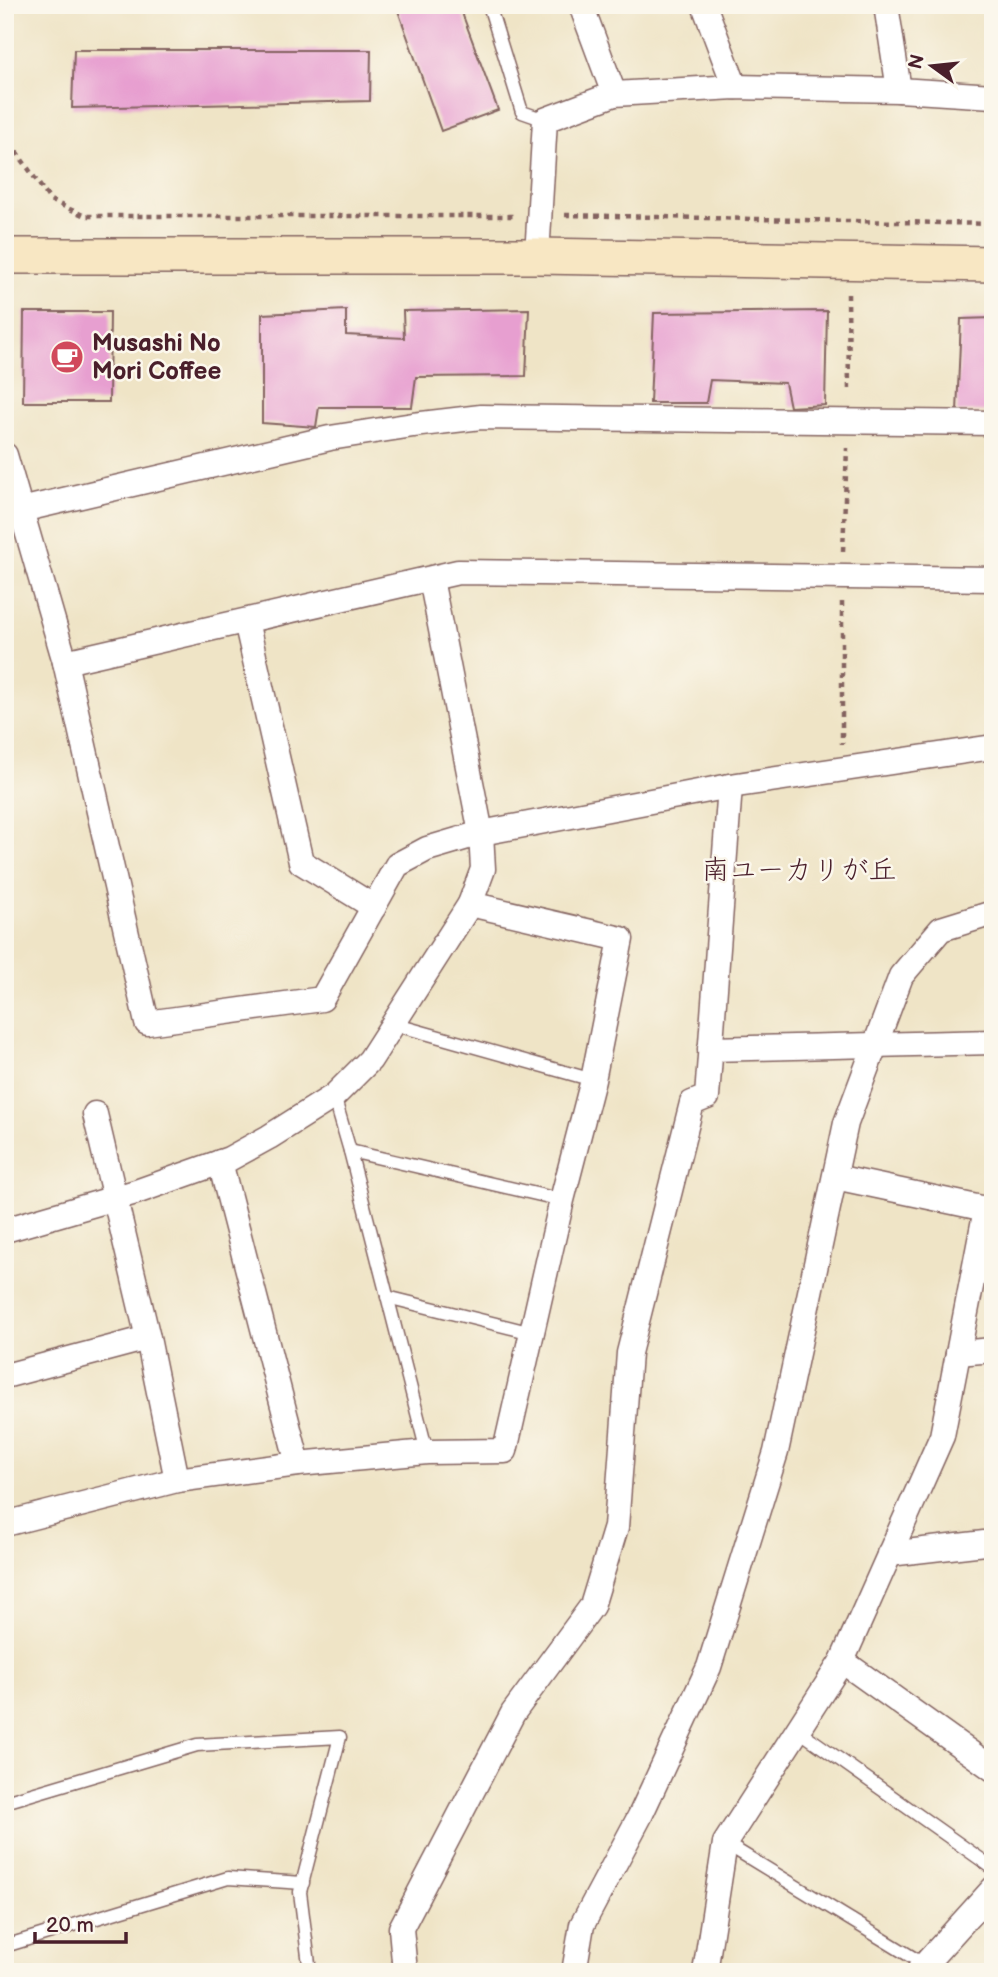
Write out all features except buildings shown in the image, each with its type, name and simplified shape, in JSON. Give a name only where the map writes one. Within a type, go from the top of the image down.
[{"type":"street","points":[[581,5],[614,94]]},
{"type":"street","points":[[704,5],[735,87]]},
{"type":"street","points":[[886,5],[899,90]]},
{"type":"street","points":[[537,256],[545,121],[614,94],[735,87],[899,90],[993,96]]},
{"type":"street","points":[[5,256],[537,256],[993,264]]},
{"type":"street","points":[[13,508],[330,439],[481,417],[993,423]]},
{"type":"street","points":[[5,455],[13,508],[65,662],[147,1023],[322,999],[397,865],[427,849],[481,833],[730,786],[993,747]]},
{"type":"street","points":[[65,662],[458,572],[993,579]]},
{"type":"street","points":[[5,1230],[114,1198],[220,1162],[269,1137],[334,1096],[370,1060],[470,904],[483,869],[481,833],[431,579]]},
{"type":"street","points":[[246,621],[301,862],[374,907]]},
{"type":"street","points":[[405,1972],[401,1928],[513,1713],[592,1606],[616,1527],[629,1353],[692,1103],[707,1097],[730,786]]},
{"type":"street","points":[[5,1524],[177,1480],[298,1464],[427,1452],[505,1451],[562,1200],[593,1080],[621,939],[470,904]]},
{"type":"street","points":[[574,1972],[582,1925],[640,1816],[709,1667],[776,1452],[846,1123],[901,976],[941,929],[993,913]]},
{"type":"street","points":[[710,1049],[993,1042]]},
{"type":"street","points":[[95,1114],[148,1338],[177,1480]]},
{"type":"street","points":[[220,1162],[298,1464]]},
{"type":"street","points":[[705,1972],[725,1843],[842,1661],[942,1436],[989,1209],[835,1177]]},
{"type":"street","points":[[5,1376],[148,1338]]},
{"type":"street","points":[[958,1353],[993,1350]]},
{"type":"street","points":[[890,1554],[993,1542]]},
{"type":"street","points":[[842,1661],[993,1769]]},
{"type":"street","points":[[921,1968],[993,1889]]},
{"type":"lane","points":[[489,5],[522,112],[545,121]]},
{"type":"lane","points":[[393,1024],[593,1080]]},
{"type":"lane","points":[[334,1096],[427,1452]]},
{"type":"lane","points":[[350,1151],[562,1200]]},
{"type":"lane","points":[[387,1297],[532,1333]]},
{"type":"lane","points":[[798,1730],[993,1868]]},
{"type":"lane","points":[[5,1802],[197,1745],[340,1737],[300,1892],[310,1972]]},
{"type":"lane","points":[[725,1843],[921,1968]]},
{"type":"lane","points":[[5,1946],[229,1878],[303,1882]]},
{"type":"path","points":[[5,135],[50,200],[85,216],[517,216]]},
{"type":"path","points":[[560,215],[993,224]]},
{"type":"path","points":[[842,770],[841,577],[849,421],[848,262]]},
{"type":"place","name":"Musashi No Mori Coffee","points":[[67,357]]},
{"type":"district","name":"南ユーカリが丘","points":[[799,870]]}]
